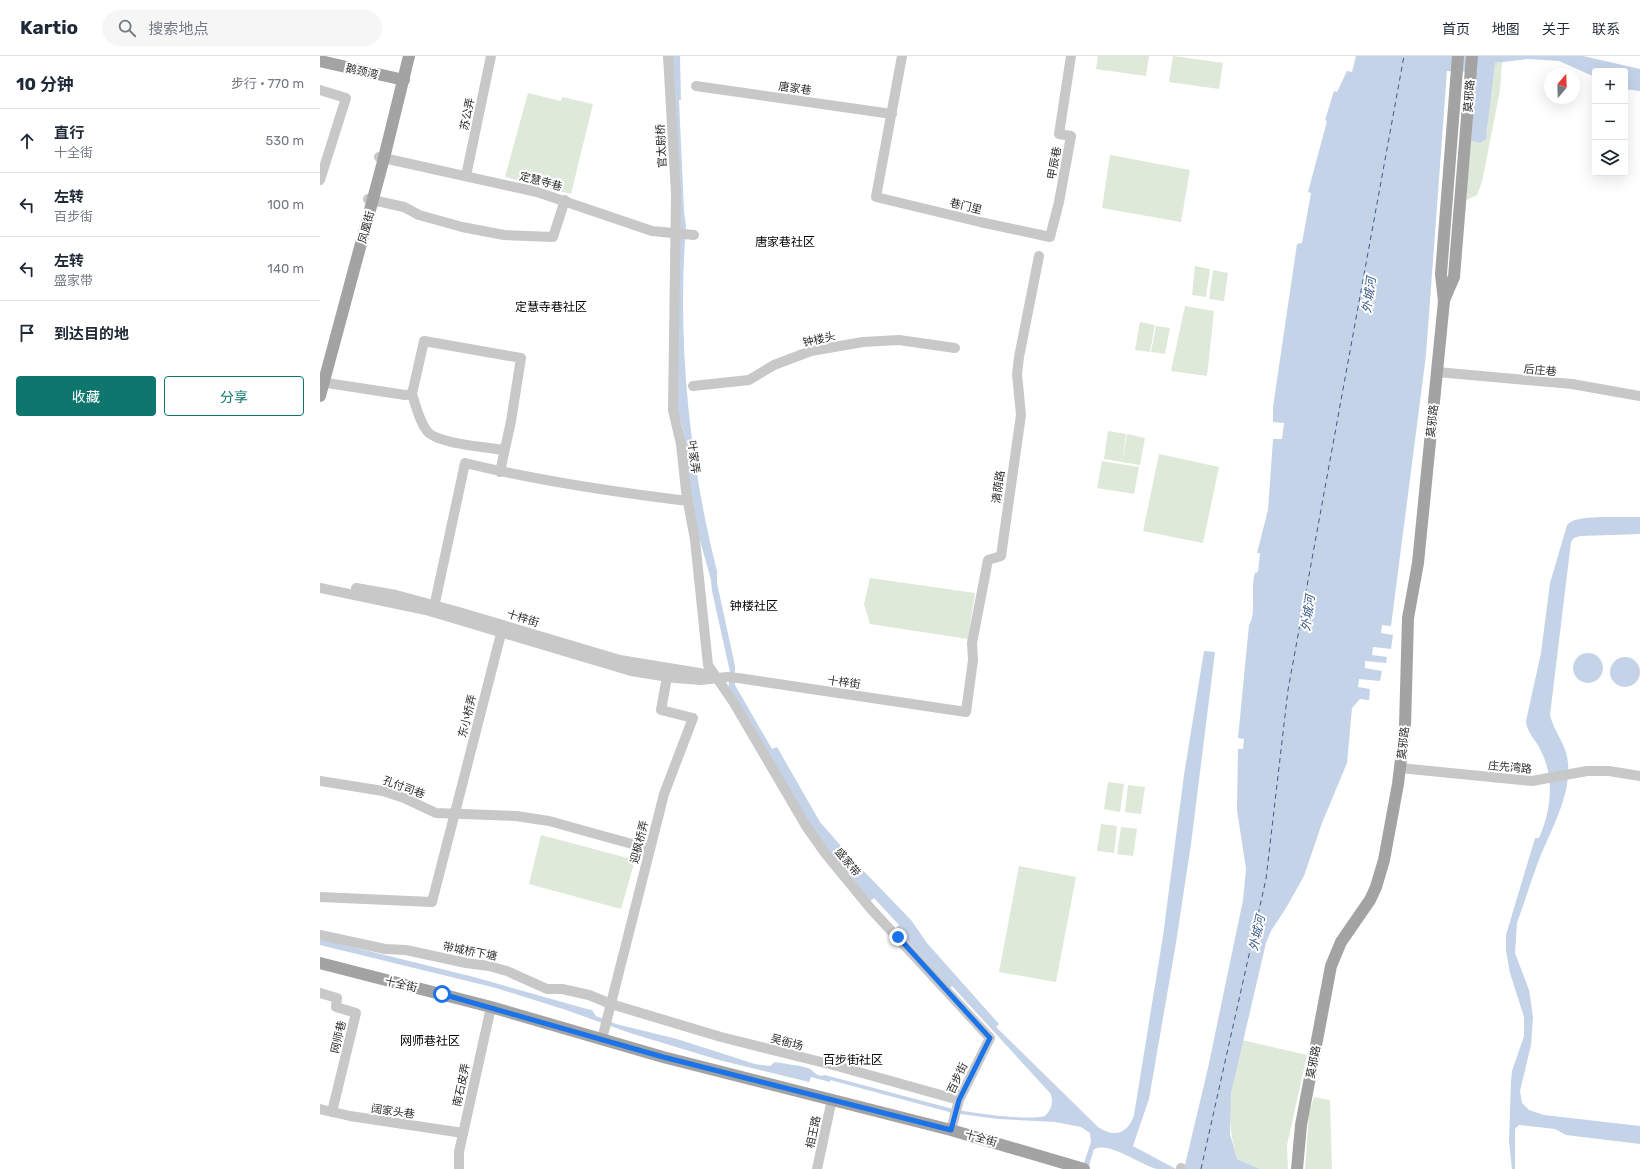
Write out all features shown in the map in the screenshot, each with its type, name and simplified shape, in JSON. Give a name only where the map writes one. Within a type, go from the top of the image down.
[{"type":"main road","name":"凤凰街","points":[[320,396],[321,382],[409,56]]},
{"type":"main road","name":"莫邪路","points":[[1297,1169],[1301,1125],[1332,966],[1336,952],[1370,900],[1381,874],[1400,768],[1405,726],[1408,618],[1418,563],[1444,301],[1441,274],[1458,56]]},
{"type":"main road","name":"莫邪路","points":[[1444,301],[1454,277],[1472,56]]},
{"type":"main road","name":"鹅颈湾","points":[[320,61],[402,80]]},
{"type":"main road","name":"十全街","points":[[320,964],[491,1007],[680,1061],[951,1130],[1082,1168]]},
{"type":"street","name":"苏公弄","points":[[466,176],[491,56]]},
{"type":"street","name":"官太尉桥","points":[[668,56],[676,194],[683,235]]},
{"type":"street","points":[[892,114],[902,56]]},
{"type":"street","name":"甲辰巷","points":[[1050,236],[1059,202],[1071,136],[1059,134],[1071,56]]},
{"type":"street","name":"唐家巷","points":[[696,86],[892,114]]},
{"type":"street","points":[[320,90],[346,98],[320,180]]},
{"type":"street","name":"巷门里","points":[[892,114],[876,197],[980,222],[1050,236]]},
{"type":"street","name":"定慧寺巷","points":[[382,158],[466,176],[565,200],[652,231],[683,235]]},
{"type":"street","points":[[371,200],[404,207],[419,215],[504,235],[553,237],[565,200]]},
{"type":"street","name":"叶家弄","points":[[683,235],[673,410],[681,444],[688,501],[695,540],[708,665],[722,678]]},
{"type":"street","name":"清荫路","points":[[966,712],[973,660],[972,643],[988,560],[1001,556],[1021,415],[1017,374],[1019,356],[1039,256]]},
{"type":"street","name":"钟楼头","points":[[693,386],[749,380],[774,365],[811,351],[863,342],[899,340],[955,348]]},
{"type":"street","points":[[500,472],[521,358],[424,341],[412,394],[422,424],[428,432],[444,440],[504,450]]},
{"type":"street","name":"后庄巷","points":[[1437,372],[1572,384],[1640,396]]},
{"type":"street","points":[[321,382],[405,395],[412,394]]},
{"type":"street","points":[[434,609],[465,463],[500,472],[623,494],[688,501]]},
{"type":"street","name":"十梓街","points":[[320,582],[396,595],[434,609],[620,660],[647,666],[709,674],[722,678]]},
{"type":"street","name":"十梓街","points":[[320,588],[398,604],[434,609]]},
{"type":"street","name":"十梓街","points":[[502,628],[611,666],[667,677],[701,680],[738,678],[966,712]]},
{"type":"street","name":"东小桥弄","points":[[320,897],[432,902],[502,628]]},
{"type":"street","name":"迎枫桥弄","points":[[602,1039],[664,794],[693,718],[661,710],[667,677]]},
{"type":"street","name":"盛家带","points":[[722,678],[734,702],[806,826],[825,853],[871,909],[990,1038]]},
{"type":"street","name":"庄先湾路","points":[[1400,768],[1532,781],[1598,770],[1640,776]]},
{"type":"street","name":"孔付司巷","points":[[320,781],[383,791],[404,798],[436,813],[516,816],[550,820],[650,849]]},
{"type":"street","name":"带城桥下塘","points":[[320,935],[385,949],[406,950],[466,963],[489,966],[507,971],[547,989],[589,995],[611,1004]]},
{"type":"street","name":"网师巷","points":[[320,993],[337,998],[336,1007],[356,1013],[332,1112]]},
{"type":"street","name":"吴衙场","points":[[611,1004],[721,1037],[837,1066],[957,1108]]},
{"type":"street","name":"南石皮弄","points":[[458,1169],[459,1152],[491,1007]]},
{"type":"street","name":"百步街","points":[[951,1130],[957,1108],[990,1038]]},
{"type":"street","name":"相王路","points":[[817,1169],[832,1099]]},
{"type":"street","name":"阔家头巷","points":[[320,1109],[463,1133]]},
{"type":"green space","points":[[1098,56],[1149,56],[1146,76],[1096,69]]},
{"type":"green space","points":[[1173,56],[1223,63],[1219,89],[1169,82]]},
{"type":"green space","points":[[1502,62],[1500,90],[1482,182],[1477,195],[1466,200],[1471,141],[1480,143],[1487,134],[1493,65],[1494,63]]},
{"type":"green space","points":[[528,93],[561,101],[562,97],[593,104],[571,194],[505,177]]},
{"type":"green space","points":[[1110,155],[1190,170],[1181,222],[1102,208]]},
{"type":"green space","points":[[1195,266],[1210,269],[1206,297],[1192,295]]},
{"type":"green space","points":[[1213,270],[1228,273],[1224,301],[1209,299]]},
{"type":"green space","points":[[1185,306],[1214,311],[1207,376],[1171,371]]},
{"type":"green space","points":[[1140,322],[1155,325],[1150,352],[1135,350]]},
{"type":"green space","points":[[1156,326],[1170,328],[1165,354],[1151,352]]},
{"type":"green space","points":[[1108,431],[1126,434],[1122,462],[1104,459]]},
{"type":"green space","points":[[1127,434],[1145,438],[1140,465],[1122,462]]},
{"type":"green space","points":[[1159,454],[1219,467],[1203,543],[1143,531]]},
{"type":"green space","points":[[1102,461],[1139,467],[1134,494],[1097,488]]},
{"type":"green space","points":[[870,578],[975,593],[968,639],[870,624],[864,604]]},
{"type":"green space","points":[[1108,782],[1124,784],[1120,812],[1104,809]]},
{"type":"green space","points":[[1128,785],[1145,787],[1141,814],[1125,812]]},
{"type":"green space","points":[[1101,824],[1117,826],[1114,853],[1097,851]]},
{"type":"green space","points":[[1121,827],[1137,829],[1133,856],[1117,854]]},
{"type":"green space","points":[[541,835],[635,860],[621,909],[529,884]]},
{"type":"green space","points":[[1019,866],[1076,877],[1056,982],[999,972]]},
{"type":"green space","points":[[1242,1040],[1307,1055],[1287,1145],[1288,1169],[1260,1169],[1237,1159],[1232,1137],[1230,1104]]},
{"type":"green space","points":[[1314,1097],[1330,1100],[1332,1169],[1305,1169],[1309,1113]]},
{"type":"water","points":[[672,56],[680,56],[681,100],[679,100],[686,226],[683,313],[684,356],[688,400],[699,487],[717,571],[717,583],[735,666],[735,685],[772,749],[777,747],[820,822],[854,861],[911,920],[927,943],[999,1024],[996,1027],[1098,1127],[1110,1132],[1115,1133],[1124,1130],[1134,1115],[1163,936],[1184,775],[1204,651],[1215,652],[1191,844],[1176,943],[1149,1099],[1133,1146],[1176,1169],[1157,1169],[1150,1167],[1125,1154],[1100,1147],[1094,1149],[1088,1169],[1082,1169],[1091,1142],[1090,1133],[1081,1127],[1055,1122],[998,1119],[953,1113],[830,1080],[830,1082],[811,1077],[809,1082],[719,1060],[630,1033],[566,1010],[496,988],[320,945],[320,939],[474,977],[592,1010],[596,1016],[616,1024],[677,1039],[755,1064],[770,1066],[775,1062],[804,1067],[820,1076],[825,1075],[953,1109],[1026,1118],[1045,1116],[1051,1108],[1052,1099],[1050,1093],[952,986],[950,988],[896,928],[899,925],[874,898],[868,903],[816,836],[728,691],[730,672],[712,591],[711,580],[691,508],[683,429],[677,408]]},
{"type":"water","name":"外城河","points":[[1356,56],[1583,56],[1640,69],[1640,91],[1628,89],[1628,68],[1592,68],[1592,76],[1580,70],[1580,68],[1575,68],[1559,61],[1528,59],[1495,63],[1486,139],[1480,143],[1471,141],[1476,72],[1447,71],[1426,355],[1391,626],[1382,625],[1381,633],[1393,635],[1391,649],[1373,647],[1372,655],[1387,657],[1386,663],[1365,661],[1365,668],[1382,671],[1380,681],[1359,679],[1358,687],[1370,689],[1369,700],[1360,699],[1352,708],[1347,763],[1322,823],[1304,876],[1271,931],[1266,943],[1231,1093],[1230,1134],[1237,1159],[1260,1169],[1184,1169],[1208,1068],[1243,900],[1246,869],[1237,810],[1238,749],[1243,749],[1244,739],[1238,738],[1249,625],[1253,614],[1253,586],[1255,573],[1258,572],[1260,553],[1257,553],[1268,510],[1273,439],[1282,439],[1284,423],[1273,422],[1273,407],[1297,244],[1302,243],[1311,193],[1308,192],[1327,121],[1325,120],[1334,91],[1337,92],[1347,71],[1352,72]]},
{"type":"water","points":[[1601,517],[1640,517],[1640,534],[1580,536],[1574,538],[1571,542],[1550,715],[1567,756],[1568,776],[1563,802],[1537,865],[1517,923],[1515,953],[1529,990],[1533,1017],[1531,1045],[1520,1091],[1522,1103],[1529,1110],[1544,1115],[1640,1126],[1640,1144],[1566,1135],[1555,1129],[1519,1125],[1515,1129],[1515,1169],[1512,1169],[1509,1141],[1511,1081],[1512,1071],[1524,1036],[1524,1017],[1510,973],[1506,951],[1506,935],[1535,838],[1539,838],[1543,828],[1549,806],[1550,794],[1550,783],[1545,761],[1539,747],[1528,729],[1526,721],[1541,653],[1550,583],[1567,525],[1578,519]]},
{"type":"water","points":[[1588,653],[1594,654],[1602,662],[1602,674],[1594,682],[1588,683],[1582,682],[1574,674],[1573,668],[1574,662],[1582,654]]},
{"type":"water","points":[[1625,657],[1631,658],[1639,666],[1639,678],[1631,686],[1625,687],[1619,686],[1611,678],[1610,672],[1611,666],[1619,658]]},
{"type":"ferry route","points":[[1201,1169],[1266,879],[1288,690],[1404,56]]},
{"type":"district","name":"唐家巷社区","points":[[785,242]]},
{"type":"district","name":"定慧寺巷社区","points":[[551,307]]},
{"type":"district","name":"钟楼社区","points":[[754,606]]},
{"type":"district","name":"网师巷社区","points":[[430,1041]]},
{"type":"district","name":"百步街社区","points":[[853,1060]]},
{"type":"route","points":[[442,994],[663,1057],[951,1130],[959,1100],[990,1038],[898,937]]}]
